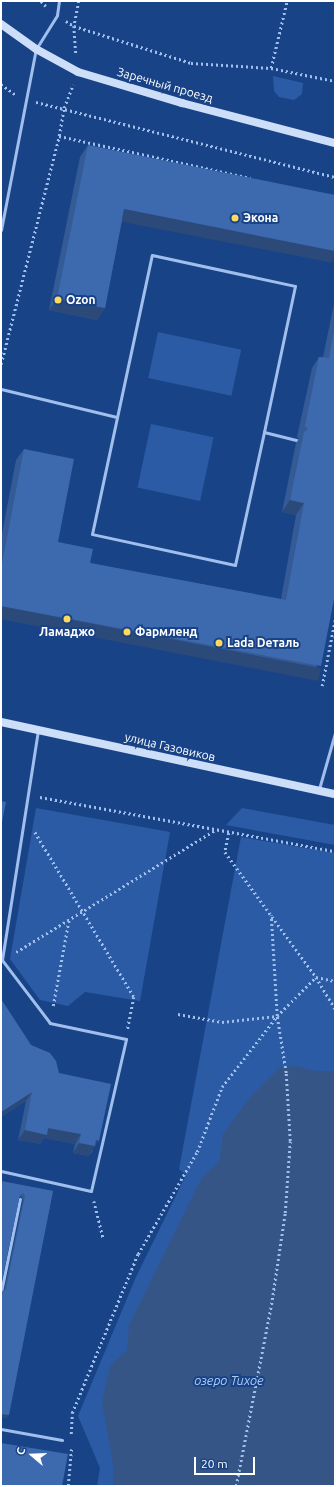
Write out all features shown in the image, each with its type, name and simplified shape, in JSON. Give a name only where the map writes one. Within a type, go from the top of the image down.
[{"type":"street","name":"Заречный проезд","points":[[1,24],[36,49],[78,72],[182,103],[335,143]]},
{"type":"street","name":"улица Газовиков","points":[[1,722],[335,794]]},
{"type":"lane","points":[[1,230],[36,49],[57,15],[59,1]]},
{"type":"lane","points":[[152,255],[295,286],[264,432],[235,565],[92,534],[152,255]]},
{"type":"lane","points":[[1,389],[117,416]]},
{"type":"lane","points":[[264,432],[297,440]]},
{"type":"lane","points":[[1,1171],[91,1191],[126,1039],[50,1023],[2,960],[38,730]]},
{"type":"lane","points":[[318,790],[335,733]]},
{"type":"lane","points":[[1,1292],[20,1199]]},
{"type":"lane","points":[[1,1429],[62,1440]]},
{"type":"path","points":[[79,1],[74,26],[191,63],[271,68],[335,81]]},
{"type":"path","points":[[271,68],[287,1]]},
{"type":"path","points":[[1,84],[12,94],[26,99],[335,177]]},
{"type":"path","points":[[1,364],[59,136],[64,108]]},
{"type":"path","points":[[59,136],[258,180]]},
{"type":"path","points":[[322,686],[335,620]]},
{"type":"path","points":[[28,795],[229,833],[335,851]]},
{"type":"path","points":[[24,816],[84,910],[134,997],[126,1039]]},
{"type":"path","points":[[2,960],[215,830]]},
{"type":"path","points":[[229,833],[225,852],[316,977],[335,1009]]},
{"type":"path","points":[[236,1486],[272,1300],[285,1213],[290,1141],[286,1073],[277,1016],[271,915]]},
{"type":"path","points":[[50,1023],[69,919]]},
{"type":"path","points":[[316,977],[335,981]]},
{"type":"path","points":[[68,1486],[72,1413],[138,1254],[197,1152],[222,1087],[277,1016],[316,977]]},
{"type":"path","points":[[178,1014],[222,1022],[277,1016]]},
{"type":"path","points":[[91,1191],[103,1238]]},
{"type":"shaded area","points":[[273,76],[303,83],[302,94],[294,100],[279,97],[274,91]]},
{"type":"shaded area","points":[[158,332],[241,350],[231,396],[148,378]]},
{"type":"shaded area","points":[[151,424],[214,437],[200,501],[137,488]]},
{"type":"shaded area","points":[[36,808],[170,832],[140,1001],[85,992],[68,1006],[40,1000],[10,959]]},
{"type":"shaded area","points":[[242,808],[335,825],[335,845],[226,825]]},
{"type":"shaded area","name":"озеро Тихое","points":[[241,837],[335,853],[335,1486],[97,1486],[100,1468],[78,1416],[136,1277],[186,1175],[179,1169]]},
{"type":"water","name":"озеро Тихое","points":[[295,1066],[317,1071],[335,1071],[335,1486],[113,1486],[113,1464],[102,1402],[110,1366],[127,1350],[129,1325],[201,1179],[219,1162],[223,1134],[251,1096],[280,1067]]},
{"type":"building","points":[[88,145],[335,195],[335,251],[124,209],[105,308],[57,299]]},
{"type":"building","points":[[335,326],[335,594],[321,666],[1,606],[1,569],[24,449],[74,459],[58,542],[93,549],[90,563],[286,600],[304,503],[290,500],[304,432],[308,429],[305,426],[319,357],[329,358]]},
{"type":"building","points":[[1,801],[6,802],[1,827]]},
{"type":"building","points":[[1,999],[31,1045],[50,1053],[56,1061],[59,1073],[111,1084],[99,1141],[96,1140],[95,1146],[79,1143],[81,1134],[48,1128],[47,1135],[25,1130],[32,1092],[1,1112]]},
{"type":"building","points":[[1,1181],[53,1191],[9,1415],[1,1414],[1,1289],[3,1292],[6,1289],[25,1196],[23,1193],[20,1195],[1,1285]]},
{"type":"building","points":[[1,1443],[68,1454],[62,1486],[1,1485]]},
{"type":"place","name":"Экона","points":[[235,218]]},
{"type":"place","name":"Ozon","points":[[58,300]]},
{"type":"place","name":"Ламаджо","points":[[67,619]]},
{"type":"place","name":"Фармленд","points":[[127,632]]},
{"type":"place","name":"Lada Dеталь","points":[[219,643]]}]
